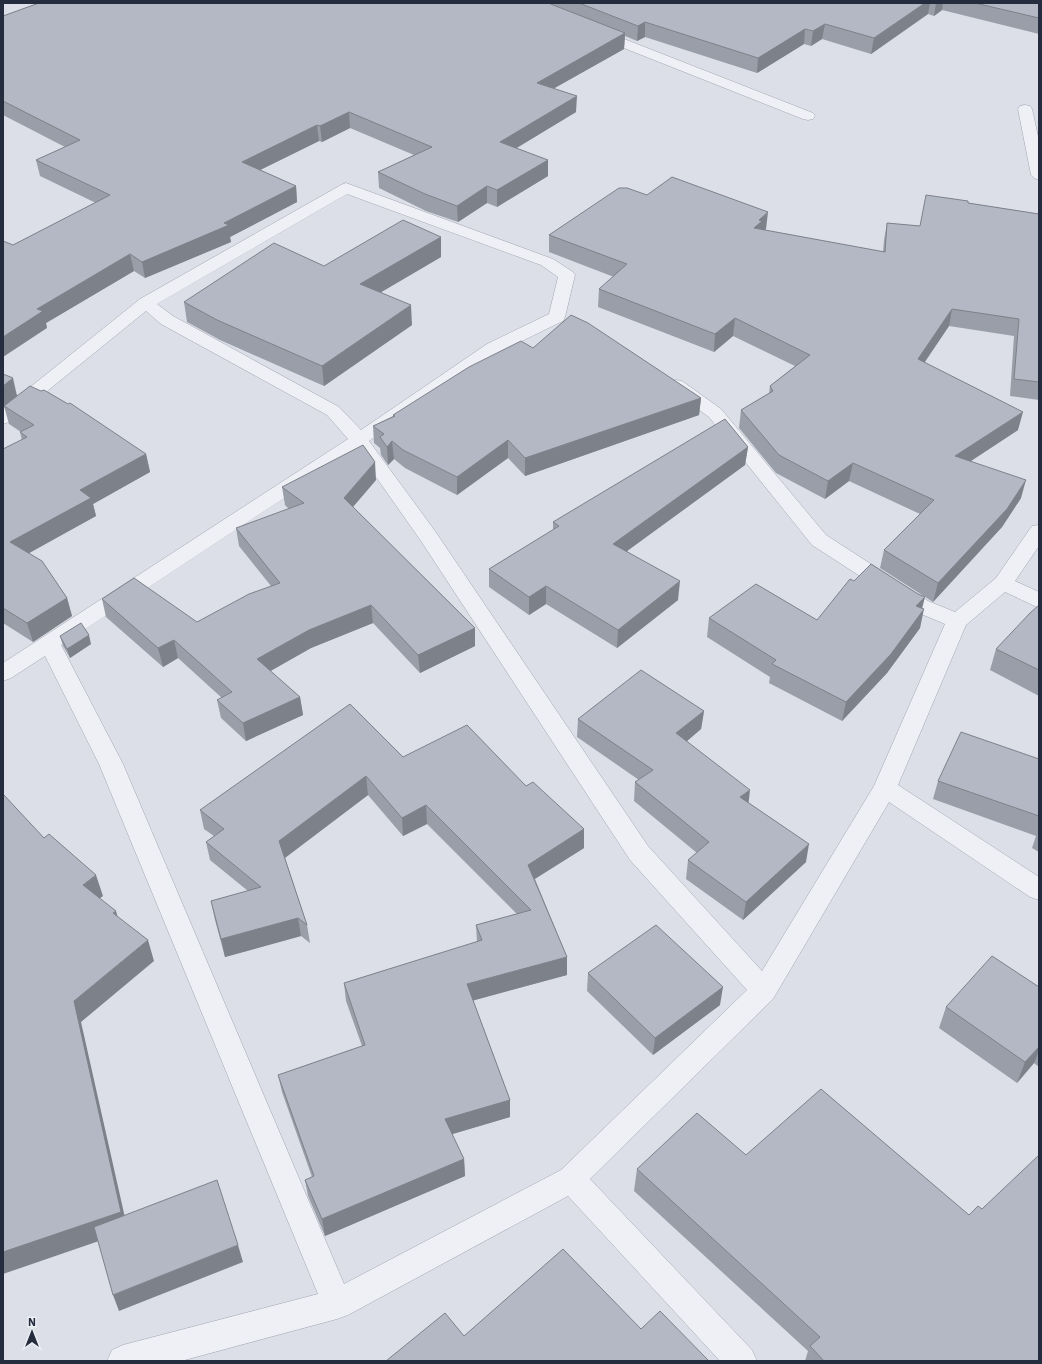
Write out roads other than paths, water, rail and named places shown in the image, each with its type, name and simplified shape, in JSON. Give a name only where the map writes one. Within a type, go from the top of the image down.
[{"type":"street","points":[[584,27],[808,116]]},
{"type":"street","points":[[1025,109],[1039,175]]},
{"type":"street","points":[[3,418],[146,303],[346,188],[547,262],[567,275],[564,321],[493,348],[359,440],[3,673]]},
{"type":"street","points":[[146,303],[167,320],[333,411],[359,440],[428,536],[638,852],[764,991]]},
{"type":"street","points":[[664,377],[715,413],[819,540],[922,606],[957,621]]},
{"type":"street","points":[[123,1361],[337,1304],[571,1179],[764,991],[885,788],[957,621],[1003,583],[1039,531]]},
{"type":"street","points":[[1003,583],[1039,601]]},
{"type":"street","points":[[49,643],[111,764],[337,1304]]},
{"type":"street","points":[[885,788],[1039,890]]},
{"type":"street","points":[[571,1179],[741,1361]]}]
